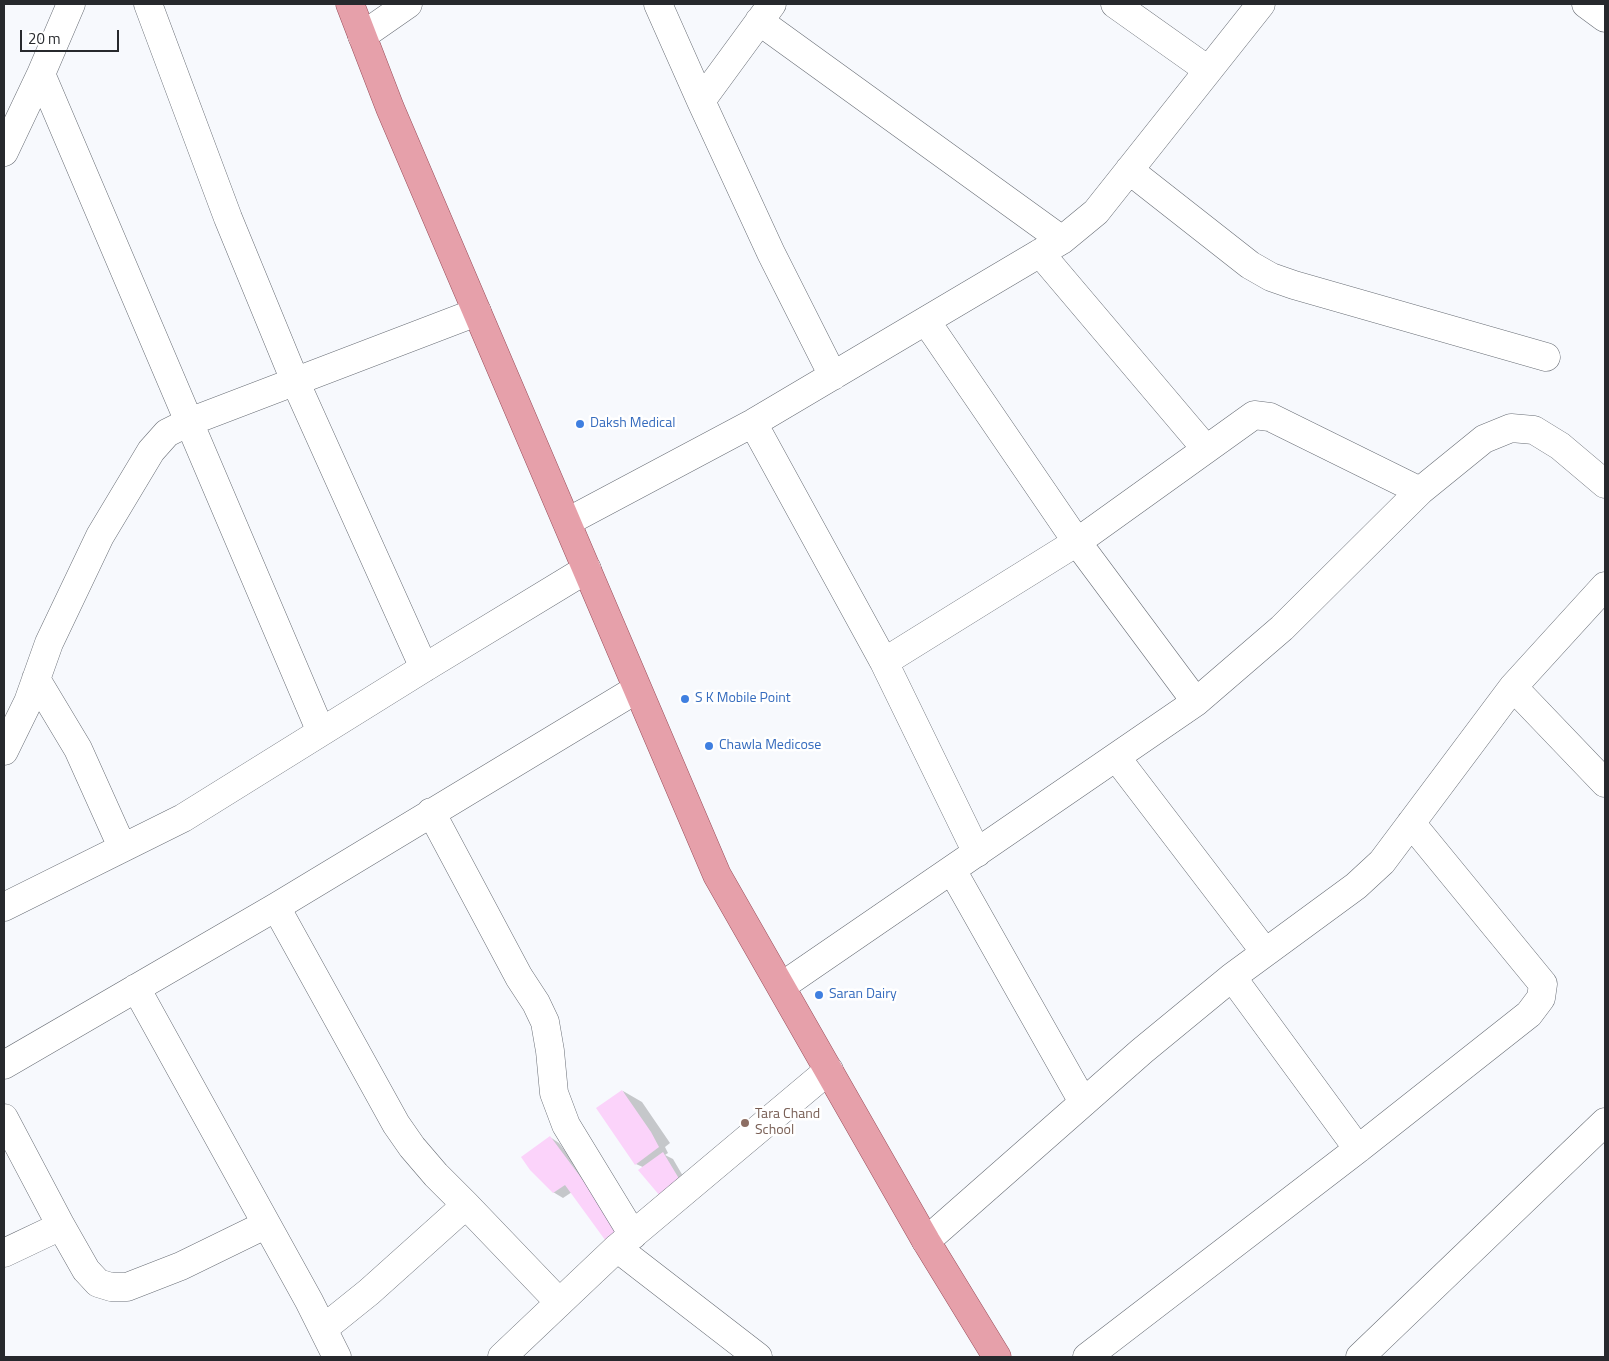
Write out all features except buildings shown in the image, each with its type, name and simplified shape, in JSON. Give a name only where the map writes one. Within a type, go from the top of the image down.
[{"type":"main road","points":[[350,4],[390,108],[717,876],[782,986],[926,1241],[997,1357]]},
{"type":"street","points":[[4,152],[41,74],[71,4]]},
{"type":"street","points":[[148,4],[228,218],[295,381],[424,668]]},
{"type":"street","points":[[362,36],[408,4]]},
{"type":"street","points":[[658,4],[771,253],[833,376]]},
{"type":"street","points":[[1115,4],[1208,70]]},
{"type":"street","points":[[567,522],[753,423],[1051,246],[1096,212],[1261,4]]},
{"type":"street","points":[[1586,4],[1605,18]]},
{"type":"street","points":[[701,101],[765,12],[1051,246],[1206,449]]},
{"type":"street","points":[[41,74],[321,732]]},
{"type":"street","points":[[1130,170],[1250,265],[1271,277],[1546,357]]},
{"type":"street","points":[[4,751],[36,680],[49,643],[100,536],[151,451],[167,433],[189,422],[477,312]]},
{"type":"street","points":[[926,321],[1077,542],[1196,702]]},
{"type":"street","points":[[884,662],[1077,542],[1254,415],[1270,417],[1420,491]]},
{"type":"street","points":[[753,423],[884,662],[977,852]]},
{"type":"street","points":[[782,986],[1196,702],[1282,628],[1420,491],[1484,439],[1511,428],[1534,430],[1560,446],[1605,484]]},
{"type":"street","points":[[4,907],[183,818],[586,569]]},
{"type":"street","points":[[926,1241],[1142,1051],[1232,977],[1356,886],[1382,862],[1513,687],[1605,586]]},
{"type":"street","points":[[36,680],[78,749],[122,847]]},
{"type":"street","points":[[1513,687],[1605,784]]},
{"type":"street","points":[[4,1065],[276,907],[637,689]]},
{"type":"street","points":[[1116,757],[1265,952]]},
{"type":"street","points":[[431,812],[545,1022],[554,1093],[566,1126],[625,1242],[758,1357]]},
{"type":"street","points":[[1087,1357],[1358,1149],[1529,1014],[1541,998],[1543,984],[1411,823]]},
{"type":"street","points":[[952,870],[1083,1102]]},
{"type":"street","points":[[276,907],[396,1124],[436,1175],[560,1302]]},
{"type":"street","points":[[1232,977],[1358,1149]]},
{"type":"street","points":[[136,988],[309,1301],[337,1357]]},
{"type":"street","points":[[502,1357],[625,1242],[829,1070]]},
{"type":"street","points":[[4,1118],[86,1270],[98,1283],[111,1287],[127,1287],[181,1266],[266,1225]]},
{"type":"street","points":[[1360,1357],[1603,1129]]},
{"type":"street","points":[[323,1330],[369,1292],[466,1205]]},
{"type":"street","points":[[4,1252],[61,1226]]},
{"type":"place","name":"Daksh Medical","points":[[580,424]]},
{"type":"place","name":"S K Mobile Point","points":[[685,699]]},
{"type":"place","name":"Chawla Medicose","points":[[709,746]]},
{"type":"place","name":"Saran Dairy","points":[[819,995]]},
{"type":"place","name":"Tara Chand School","points":[[745,1123]]}]
